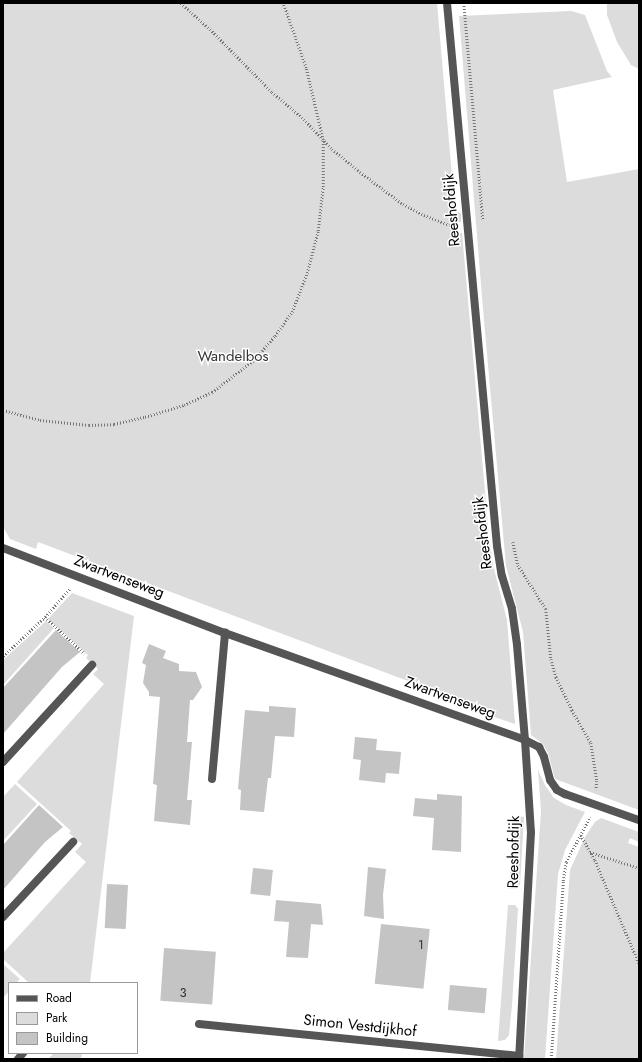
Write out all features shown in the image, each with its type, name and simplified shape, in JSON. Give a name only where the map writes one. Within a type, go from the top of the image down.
[{"type":"street","name":"Reeshofdijk","points":[[448,3],[467,229],[497,546],[514,623],[525,740],[531,832],[519,1058]]},
{"type":"street","name":"Zwartvenseweg","points":[[3,548],[80,576],[225,633],[525,740],[539,747],[544,757],[550,780],[557,790],[594,805],[639,820]]},
{"type":"street","points":[[212,779],[225,633]]},
{"type":"street","points":[[3,762],[92,664]]},
{"type":"street","points":[[3,917],[73,842]]},
{"type":"street","name":"Simon Vestdijkhof","points":[[199,1024],[519,1058]]},
{"type":"path","points":[[181,3],[208,27],[272,92],[304,119],[323,140],[360,172],[403,204],[424,215],[456,228],[467,229]]},
{"type":"path","points":[[3,410],[59,423],[89,425],[114,424],[145,418],[184,405],[212,392],[240,373],[254,360],[275,336],[292,312],[307,273],[318,231],[323,187],[323,140],[306,68],[283,3]]},
{"type":"path","points":[[464,3],[483,221]]},
{"type":"path","points":[[512,536],[518,565],[546,609],[551,659],[556,677],[572,710],[591,743],[597,781],[594,805],[588,822],[566,862],[563,881],[551,1059]]},
{"type":"path","points":[[3,656],[45,618],[80,576]]},
{"type":"path","points":[[45,618],[86,656],[84,658],[92,664]]},
{"type":"path","points":[[581,835],[639,963]]},
{"type":"path","points":[[590,852],[639,868]]},
{"type":"green space","name":"Wandelbos","points":[[3,3],[437,3],[455,211],[461,213],[461,222],[453,222],[453,230],[456,234],[462,233],[489,537],[493,565],[507,620],[515,724],[455,704],[456,699],[38,542],[36,549],[10,539],[3,527]]},
{"type":"green space","points":[[607,3],[639,3],[639,69],[631,65],[617,42],[607,15]]},
{"type":"green space","points":[[571,11],[585,15],[607,71],[612,77],[553,90],[567,182],[639,169],[639,810],[555,779],[548,753],[543,744],[531,735],[523,632],[506,566],[483,309],[459,16]]},
{"type":"green space","points":[[72,593],[134,616],[90,982],[28,982],[3,959],[3,953],[86,862],[75,852],[82,844],[69,833],[71,831],[17,782],[104,684],[93,674],[98,669],[86,658],[88,655],[48,619]]},
{"type":"green space","points":[[46,621],[54,628],[3,685],[3,660]]},
{"type":"green space","points":[[538,770],[545,785],[554,798],[566,805],[585,812],[565,850],[558,874],[545,1059],[524,1059],[541,811]]},
{"type":"green space","points":[[15,784],[37,804],[3,841],[3,797]]},
{"type":"green space","points":[[517,816],[524,817],[520,885],[515,889],[509,889],[514,818],[517,818]]},
{"type":"green space","points":[[601,818],[639,832],[639,842],[630,838],[628,843],[639,847],[639,1059],[556,1059],[570,870],[585,837],[595,822]]},
{"type":"green space","points":[[508,905],[515,905],[518,909],[512,1005],[509,1035],[505,1040],[498,1041]]},
{"type":"green space","points":[[3,964],[20,979],[17,982],[8,982],[8,992],[3,998]]},
{"type":"green space","points":[[53,1054],[82,1054],[81,1059],[48,1059]]},
{"type":"building","points":[[56,630],[80,652],[62,667],[3,734],[3,688]]},
{"type":"building","points":[[149,644],[166,651],[163,658],[179,664],[179,671],[196,672],[202,687],[193,700],[190,700],[187,742],[192,742],[187,800],[192,800],[190,825],[154,821],[157,785],[153,784],[160,697],[149,696],[149,692],[143,683],[146,665],[142,663]]},
{"type":"building","points":[[269,706],[296,708],[294,737],[275,736],[271,778],[268,778],[264,812],[240,810],[241,790],[238,789],[245,710],[269,712]]},
{"type":"building","points":[[355,737],[377,739],[376,750],[401,752],[399,774],[386,773],[385,783],[359,780],[361,760],[353,759]]},
{"type":"building","points":[[437,794],[462,796],[461,852],[432,850],[434,818],[413,816],[415,798],[437,800]]},
{"type":"building","points":[[39,805],[63,827],[45,842],[3,890],[3,845]]},
{"type":"building","points":[[368,867],[386,869],[383,895],[384,919],[364,916]]},
{"type":"building","points":[[253,868],[273,870],[270,896],[250,894]]},
{"type":"building","points":[[107,884],[128,885],[126,929],[105,928]]},
{"type":"building","points":[[276,900],[321,904],[323,925],[311,924],[308,958],[286,957],[289,922],[274,921]]},
{"type":"building","points":[[381,924],[430,929],[423,989],[375,984]]},
{"type":"building","points":[[164,948],[216,952],[212,1004],[160,1001]]},
{"type":"building","points":[[450,985],[487,988],[485,1013],[448,1010]]}]
